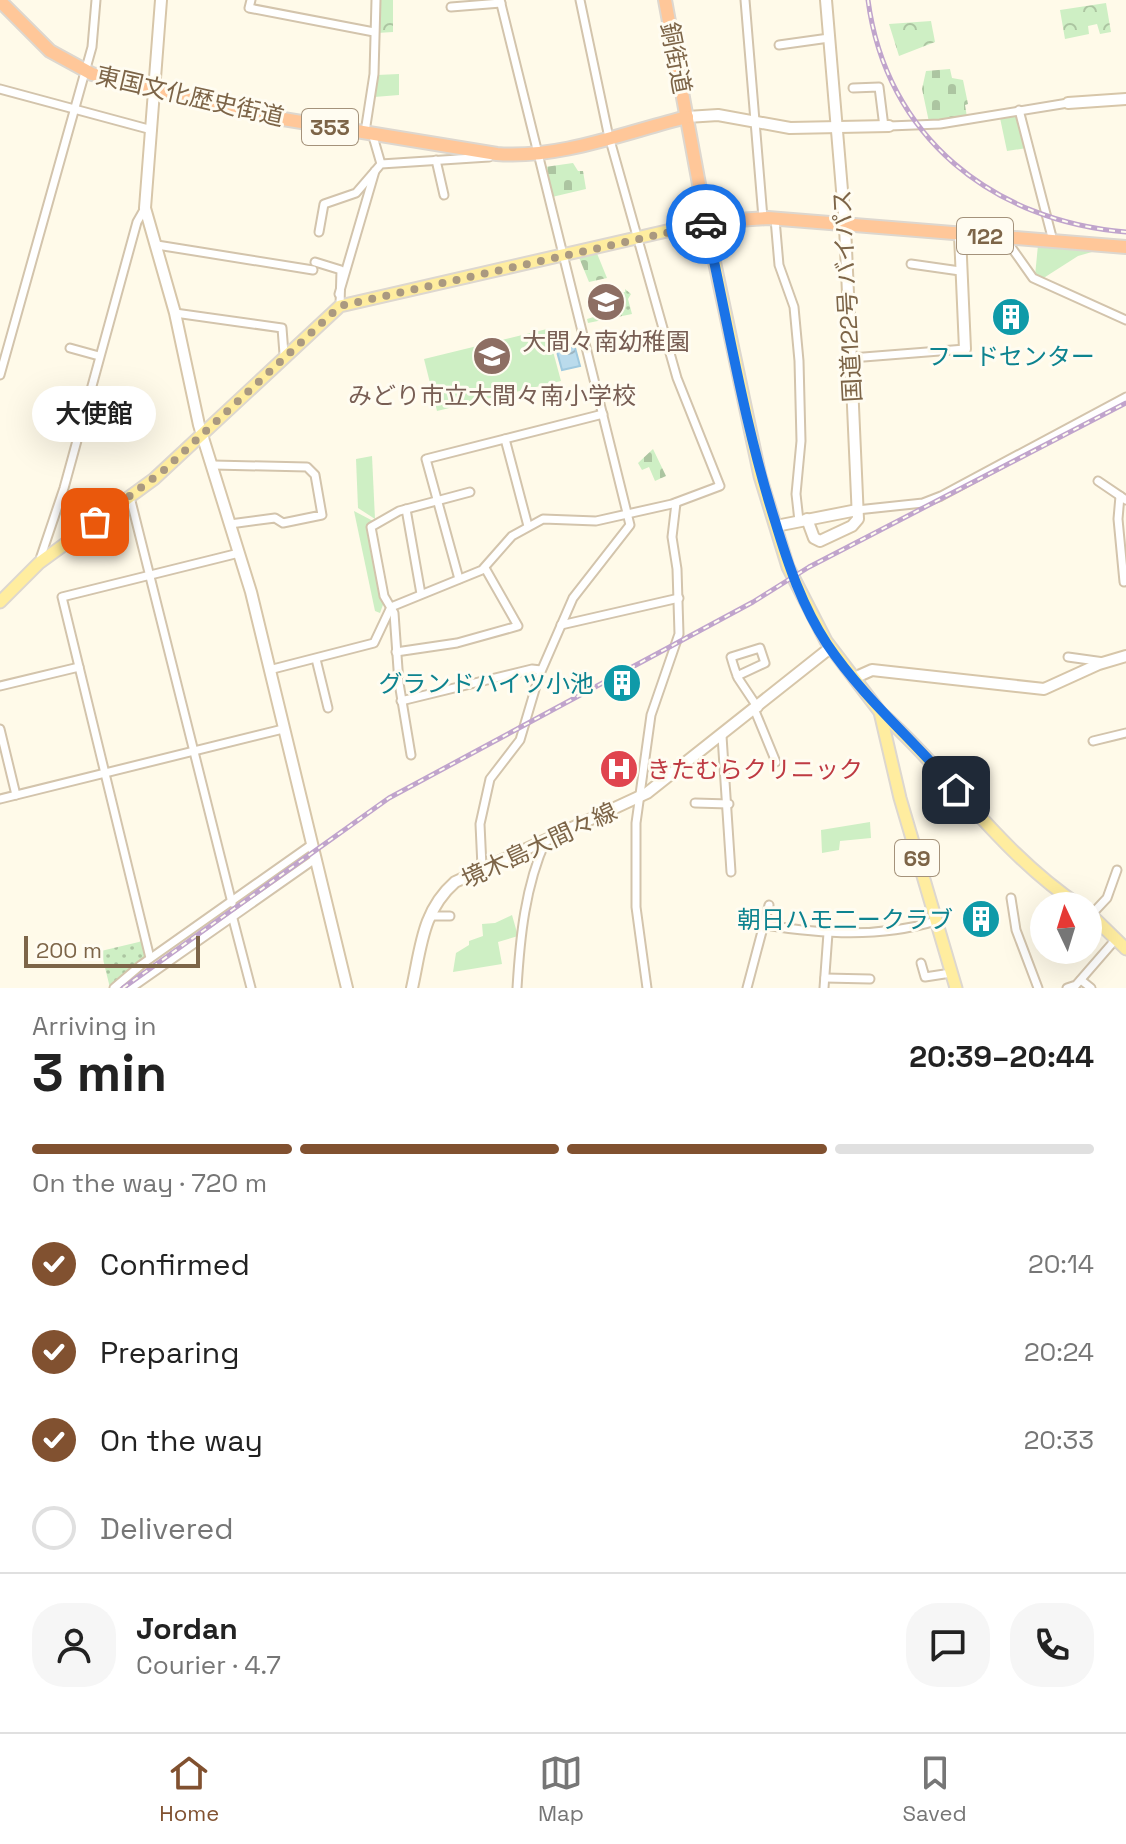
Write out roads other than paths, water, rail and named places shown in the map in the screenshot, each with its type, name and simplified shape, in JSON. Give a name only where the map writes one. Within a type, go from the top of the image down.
[{"type":"highway","name":"銅街道","points":[[665,0],[687,117]]},
{"type":"highway","name":"東国文化歴史街道","points":[[0,1],[50,51],[84,71],[277,118],[495,154],[539,153],[687,117]]},
{"type":"highway","points":[[687,117],[706,222]]},
{"type":"highway","name":"122","points":[[706,222],[769,218],[1126,247]]},
{"type":"main road","points":[[0,602],[39,563],[130,497],[340,300],[565,255],[706,222]]},
{"type":"main road","name":"69","points":[[706,222],[752,442],[792,577],[830,648],[880,712],[900,798],[956,988]]},
{"type":"main road","points":[[880,712],[920,747],[1029,869],[1061,892]]},
{"type":"main road","points":[[1102,925],[1126,949]]},
{"type":"street","points":[[0,375],[92,47],[96,0]]},
{"type":"street","points":[[161,0],[145,208],[175,313],[201,433],[239,553],[347,988]]},
{"type":"street","points":[[251,0],[249,8],[374,32]]},
{"type":"street","points":[[340,300],[378,166],[368,132],[374,74],[376,0]]},
{"type":"street","points":[[269,670],[374,643],[391,607],[485,568],[509,539],[547,518],[588,522],[676,503],[720,486],[682,395],[609,137],[580,0]]},
{"type":"street","points":[[745,0],[754,123],[769,218],[779,265],[794,307],[802,422],[796,494],[803,520],[814,538],[820,541],[855,524],[857,510]]},
{"type":"street","name":"国道122号 バイパス","points":[[826,0],[845,226],[857,510]]},
{"type":"street","points":[[451,7],[500,2],[629,512],[627,533],[586,577],[561,625],[541,670],[520,740],[492,775],[480,824],[482,867]]},
{"type":"street","points":[[779,45],[829,38]]},
{"type":"street","points":[[853,88],[879,87],[886,126]]},
{"type":"street","points":[[0,89],[152,130]]},
{"type":"street","points":[[687,117],[718,115],[754,123],[836,129],[940,124],[1068,103],[1126,99]]},
{"type":"street","points":[[1019,110],[1053,241]]},
{"type":"street","points":[[319,232],[324,204],[359,191],[378,166],[495,154]]},
{"type":"street","points":[[436,160],[444,195]]},
{"type":"street","points":[[39,563],[137,222],[145,208]]},
{"type":"street","points":[[851,358],[965,349],[960,235]]},
{"type":"street","points":[[1004,237],[1033,278],[1126,320]]},
{"type":"street","points":[[157,245],[341,270],[340,300]]},
{"type":"street","points":[[911,264],[960,271]]},
{"type":"street","points":[[175,313],[282,328],[284,354]]},
{"type":"street","points":[[70,348],[99,356]]},
{"type":"street","points":[[776,526],[936,498],[1126,397]]},
{"type":"street","points":[[459,579],[426,459],[603,414]]},
{"type":"street","points":[[505,439],[528,526]]},
{"type":"street","points":[[213,465],[307,467],[315,473],[322,515],[283,523],[276,517],[230,524]]},
{"type":"street","points":[[1098,481],[1123,498],[1124,582]]},
{"type":"street","points":[[411,755],[401,701],[391,607],[384,596],[371,528],[406,509],[470,492]]},
{"type":"street","points":[[130,497],[232,903]]},
{"type":"street","points":[[647,988],[636,907],[636,823],[651,715],[678,639],[679,598],[672,537],[676,503]]},
{"type":"street","points":[[406,509],[421,594]]},
{"type":"street","points":[[150,958],[62,597],[239,553]]},
{"type":"street","points":[[396,652],[457,643],[518,626],[485,568]]},
{"type":"street","points":[[561,625],[679,598]]},
{"type":"street","points":[[737,676],[765,663],[760,648],[731,655],[737,676],[756,709],[776,762]]},
{"type":"street","name":"境木島大間々線","points":[[412,988],[429,916],[455,882],[482,867],[641,797],[830,648]]},
{"type":"street","points":[[854,678],[872,670],[1044,689],[1104,662],[1126,656]]},
{"type":"street","points":[[1068,657],[1104,662]]},
{"type":"street","points":[[316,659],[328,708]]},
{"type":"street","points":[[0,686],[79,667]]},
{"type":"street","points":[[401,701],[532,669],[541,670]]},
{"type":"street","points":[[0,729],[16,795]]},
{"type":"street","points":[[0,799],[283,729]]},
{"type":"street","points":[[1093,741],[1126,733]]},
{"type":"street","points":[[722,736],[729,804],[731,872]]},
{"type":"street","points":[[695,803],[729,804]]},
{"type":"street","points":[[517,988],[526,905],[546,840]]},
{"type":"street","points":[[114,988],[150,958],[311,845]]},
{"type":"street","points":[[131,988],[315,859]]},
{"type":"street","points":[[1102,902],[1107,898],[1117,870]]},
{"type":"street","points":[[1011,898],[1016,930],[1038,988]]},
{"type":"street","points":[[747,988],[769,905]]},
{"type":"street","points":[[232,915],[251,988]]},
{"type":"street","points":[[429,916],[450,916]]},
{"type":"street","points":[[765,925],[828,933],[896,932],[936,921]]},
{"type":"street","points":[[824,988],[828,933]]},
{"type":"street","points":[[1067,988],[1081,980],[1116,939]]},
{"type":"street","points":[[921,963],[925,977],[951,973]]},
{"type":"street","points":[[825,978],[870,979]]},
{"type":"street","points":[[1081,980],[1091,988]]},
{"type":"water","points":[[574,344],[580,366],[562,370],[556,348]]},
{"type":"railway","points":[[868,0],[879,49],[897,92],[922,131],[954,163],[991,190],[1032,210],[1077,224],[1126,232]]},
{"type":"railway","points":[[123,988],[389,798],[753,602],[809,567],[1126,403]]},
{"type":"place","name":"大間々南幼稚園","points":[[606,302]]},
{"type":"place","name":"フードセンター","points":[[1011,317]]},
{"type":"place","name":"みどり市立大間々南小学校","points":[[492,356]]},
{"type":"place","name":"大使館","points":[[95,522]]},
{"type":"place","name":"グランドハイツ小池","points":[[622,683]]},
{"type":"place","name":"きたむらクリニック","points":[[619,769]]},
{"type":"place","name":"朝日ハモ二ークラブ","points":[[981,919]]}]
